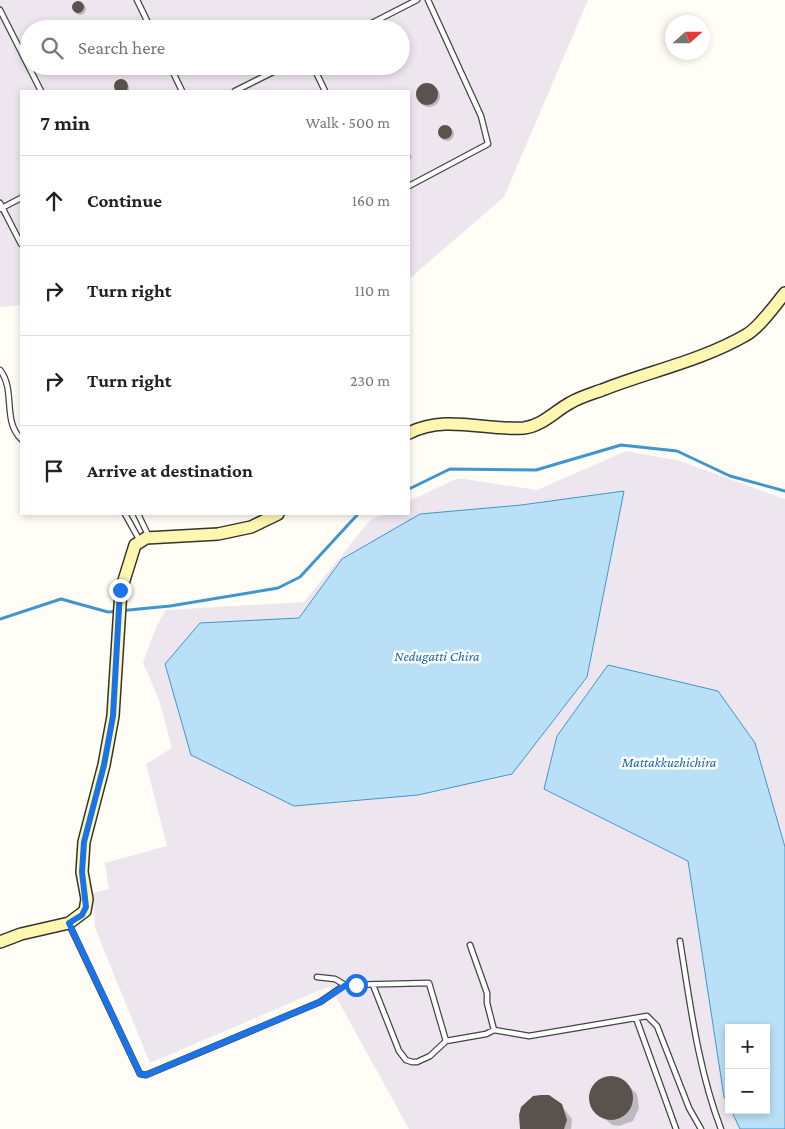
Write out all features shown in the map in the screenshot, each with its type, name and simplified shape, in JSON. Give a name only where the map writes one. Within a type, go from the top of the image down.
[{"type":"main road","points":[[410,432],[421,427],[453,422],[494,427],[526,428],[543,421],[571,402],[629,379],[698,358],[748,334],[785,294]]},
{"type":"main road","points":[[0,942],[21,934],[69,923],[82,915],[86,907],[82,872],[84,842],[104,765],[113,716],[120,590],[136,545],[145,539],[218,534],[251,527],[276,515]]},
{"type":"lane","points":[[137,0],[147,20]]},
{"type":"lane","points":[[378,20],[417,0]]},
{"type":"lane","points":[[410,185],[488,144],[482,116],[428,0]]},
{"type":"lane","points":[[0,10],[20,50]]},
{"type":"lane","points":[[33,75],[40,90]]},
{"type":"lane","points":[[174,75],[182,90]]},
{"type":"lane","points":[[237,90],[267,75]]},
{"type":"lane","points":[[317,75],[325,90]]},
{"type":"lane","points":[[20,198],[1,206],[20,242]]},
{"type":"lane","points":[[0,370],[6,383],[11,424],[20,438]]},
{"type":"lane","points":[[126,515],[145,539]]},
{"type":"lane","points":[[138,515],[145,539]]},
{"type":"lane","points":[[69,923],[140,1074],[146,1075],[320,1002],[346,985]]},
{"type":"lane","points":[[680,941],[693,1020],[704,1071],[721,1129]]},
{"type":"lane","points":[[470,945],[487,993],[487,1003],[494,1030]]},
{"type":"lane","points":[[317,977],[335,979],[346,985],[373,986],[417,982],[429,983],[446,1041]]},
{"type":"lane","points":[[373,986],[399,1051],[406,1060],[417,1062],[424,1060],[446,1041],[486,1034],[494,1030],[530,1036],[647,1016],[657,1026],[689,1108],[701,1129]]},
{"type":"lane","points":[[636,1018],[676,1129]]},
{"type":"shaded area","points":[[0,0],[588,0],[504,197],[410,278],[410,90],[20,90],[20,305],[0,307]]},
{"type":"shaded area","points":[[626,451],[680,461],[785,499],[785,1129],[409,1129],[330,986],[150,1063],[95,928],[93,893],[109,889],[105,863],[167,846],[146,764],[172,748],[159,700],[143,662],[157,625],[166,610],[304,602],[370,520],[381,515],[410,515],[410,501],[458,478],[537,490]]},
{"type":"water","name":"Nedugatti Chira","points":[[624,491],[587,677],[512,774],[418,795],[294,806],[191,755],[165,664],[200,623],[299,618],[342,559],[420,514],[521,505]]},
{"type":"water","name":"Mattakkuzhichira","points":[[608,665],[718,691],[755,743],[785,847],[785,1129],[740,1129],[733,1114],[770,1114],[770,1024],[725,1024],[725,1099],[724,1097],[688,861],[544,789],[557,736]]},
{"type":"building","points":[[76,1],[80,1],[84,7],[80,13],[76,13],[72,9],[72,5]]},
{"type":"building","points":[[121,79],[127,83],[126,90],[116,90],[114,86],[116,81]]},
{"type":"building","points":[[427,83],[435,86],[438,94],[435,102],[427,105],[419,102],[416,94],[419,86]]},
{"type":"building","points":[[445,125],[450,127],[452,132],[450,137],[445,139],[440,137],[438,132],[440,127]]},
{"type":"building","points":[[615,1076],[627,1082],[632,1089],[632,1107],[627,1114],[620,1119],[607,1120],[595,1114],[590,1107],[589,1094],[595,1082],[602,1077]]},
{"type":"building","points":[[549,1095],[562,1104],[567,1120],[564,1129],[520,1129],[519,1115],[521,1107],[533,1096]]},
{"type":"waterway","points":[[410,489],[450,469],[536,470],[621,445],[677,451],[730,476],[785,491]]},
{"type":"waterway","points":[[0,619],[61,599],[108,612],[170,606],[278,588],[300,577],[357,515]]},
{"type":"route","points":[[120,590],[113,716],[104,765],[84,842],[82,872],[86,907],[82,915],[69,923],[140,1074],[146,1075],[320,1002],[346,985],[356,985]]}]
